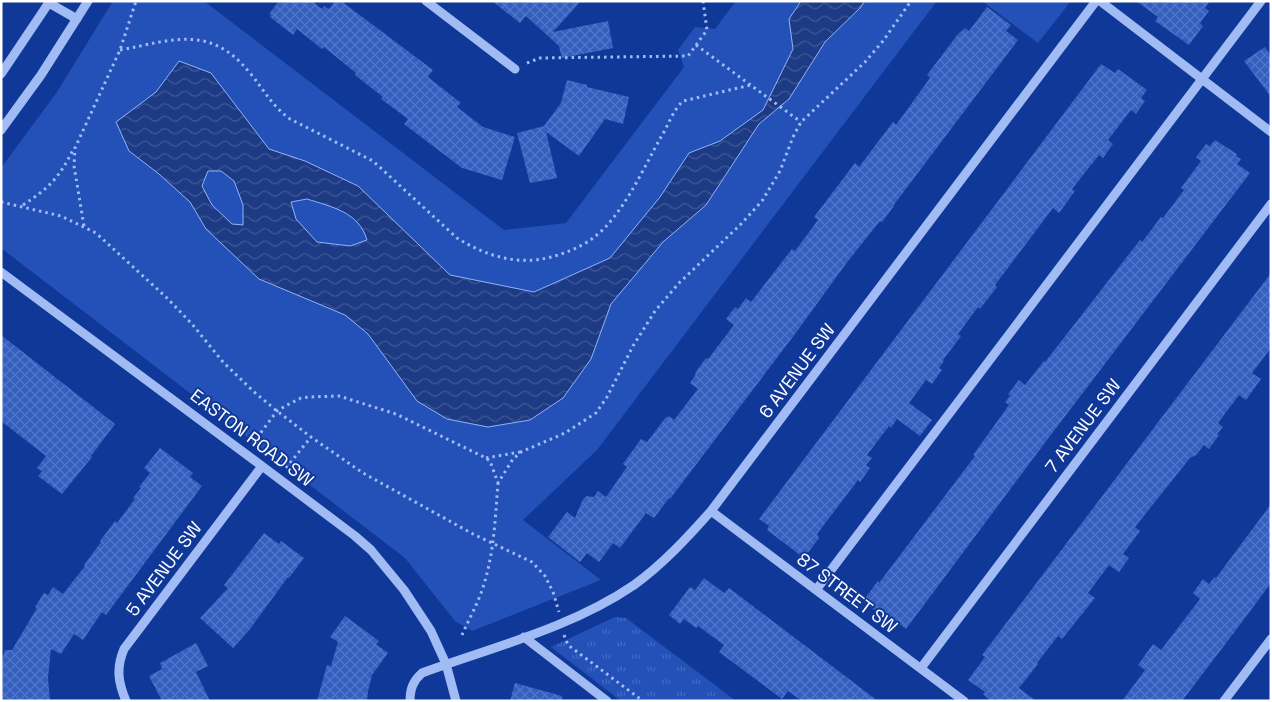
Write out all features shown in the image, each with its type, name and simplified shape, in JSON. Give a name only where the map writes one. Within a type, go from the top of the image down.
[{"type":"street","points":[[1,130],[41,75],[88,1]]},
{"type":"street","points":[[426,1],[515,69]]},
{"type":"street","points":[[1098,1],[1271,132]]},
{"type":"street","name":"6 AVENUE SW","points":[[446,664],[524,637],[593,608],[633,585],[666,559],[711,512],[1098,1]]},
{"type":"street","points":[[816,590],[1261,1]]},
{"type":"street","points":[[1,74],[49,2],[77,20]]},
{"type":"street","name":"7 AVENUE SW","points":[[921,668],[1271,204]]},
{"type":"street","name":"EASTON ROAD SW","points":[[1,272],[355,536],[386,567],[421,614],[446,664],[456,701]]},
{"type":"street","name":"5 AVENUE SW","points":[[126,701],[118,674],[118,664],[124,649],[262,466]]},
{"type":"street","name":"87 STREET SW","points":[[711,512],[964,701]]},
{"type":"street","points":[[524,637],[607,701]]},
{"type":"street","points":[[1224,701],[1271,639]]},
{"type":"street","points":[[410,701],[410,690],[418,677],[422,673],[446,664]]},
{"type":"path","points":[[22,206],[50,186],[60,175],[75,148],[120,50],[136,1]]},
{"type":"path","points":[[515,69],[540,58],[688,56],[707,30],[703,1]]},
{"type":"path","points":[[486,458],[520,452],[565,433],[596,413],[642,330],[667,296],[762,201],[780,171],[801,122],[874,52],[911,1]]},
{"type":"path","points":[[120,50],[178,39],[205,40],[216,45],[228,52],[250,73],[271,103],[290,120],[373,160],[457,238],[472,248],[488,254],[521,261],[565,253],[592,239],[601,232],[619,211],[683,101],[751,86]]},
{"type":"path","points":[[696,45],[801,122]]},
{"type":"path","points":[[75,148],[74,166],[84,226]]},
{"type":"path","points":[[1,202],[60,216],[84,226],[96,234],[136,268],[192,324],[223,362],[277,412],[311,438],[363,473],[494,544],[532,562],[548,582],[558,609]]},
{"type":"path","points":[[245,453],[277,412],[301,398],[318,395],[339,396],[396,414],[490,461],[498,483],[494,544],[481,595],[462,635]]},
{"type":"path","points":[[278,478],[311,438]]},
{"type":"path","points":[[498,483],[520,452]]},
{"type":"path","points":[[565,640],[568,645],[604,674],[642,701]]},
{"type":"green space","points":[[113,1],[204,1],[504,230],[566,223],[684,67],[678,50],[695,27],[715,29],[736,1],[937,1],[597,450],[523,520],[601,580],[472,631],[455,621],[405,558],[1,248],[1,168],[57,92]]},
{"type":"green space","points":[[982,1],[1071,1],[1038,43]]},
{"type":"green space","points":[[615,617],[626,618],[736,701],[621,701],[551,647]]},
{"type":"water","points":[[801,1],[865,1],[825,42],[789,99],[759,124],[706,205],[663,242],[611,304],[591,359],[563,398],[530,420],[488,427],[447,419],[417,401],[368,334],[345,315],[259,279],[206,229],[190,202],[159,174],[129,151],[116,122],[156,92],[179,61],[211,73],[269,149],[305,161],[358,186],[450,275],[534,292],[610,258],[660,197],[689,153],[720,141],[763,110],[793,49],[789,19]],"holes":[[[208,171],[221,171],[234,181],[243,205],[243,225],[232,224],[212,205],[202,186]],[[307,199],[335,208],[351,217],[358,223],[367,240],[350,246],[317,242],[296,219],[291,202]]]},
{"type":"building","points":[[279,1],[312,1],[322,9],[324,6],[329,9],[335,1],[341,1],[433,70],[428,77],[461,103],[457,107],[483,127],[515,137],[502,180],[462,168],[404,124],[408,119],[381,99],[383,97],[324,47],[322,49],[297,29],[293,35],[270,17],[271,15],[269,14]]},
{"type":"building","points":[[492,1],[581,1],[553,32],[608,21],[613,48],[562,58],[559,46],[526,16],[520,23]]},
{"type":"building","points":[[1136,1],[1210,1],[1205,8],[1209,11],[1200,23],[1203,26],[1189,45],[1155,21],[1158,17]]},
{"type":"building","points":[[987,7],[1011,25],[1006,31],[1018,40],[882,222],[880,221],[848,261],[670,499],[654,518],[646,513],[620,548],[613,543],[599,562],[587,553],[580,562],[548,537],[567,512],[575,518],[583,499],[587,496],[594,497],[598,491],[606,497],[627,467],[623,464],[641,439],[647,442],[666,417],[669,416],[674,420],[698,389],[690,383],[695,373],[734,325],[726,319],[735,307],[738,309],[746,298],[751,302],[792,249],[795,251],[818,220],[814,217],[855,163],[859,167],[893,122],[896,125],[930,78],[927,75],[958,34],[965,28],[969,31]]},
{"type":"building","points":[[1265,47],[1271,56],[1271,97],[1244,61]]},
{"type":"building","points":[[1101,64],[1115,73],[1118,69],[1147,90],[1141,98],[1145,101],[1136,114],[1131,110],[1108,140],[1113,144],[1103,158],[1099,155],[1072,189],[1075,191],[1059,213],[1053,208],[995,285],[997,287],[980,309],[978,307],[958,334],[961,336],[943,360],[939,368],[942,370],[932,384],[926,380],[909,403],[932,420],[920,436],[897,419],[891,428],[889,426],[867,455],[872,458],[866,465],[870,468],[860,482],[858,480],[817,534],[819,538],[804,558],[767,530],[769,526],[759,519]]},
{"type":"building","points":[[567,80],[629,97],[623,124],[605,119],[579,156],[546,132],[557,178],[530,183],[517,133],[544,126],[561,103]]},
{"type":"building","points":[[1215,140],[1237,154],[1236,156],[1241,159],[1237,164],[1250,173],[906,629],[893,619],[890,622],[863,601],[878,581],[879,583],[975,456],[973,455],[1009,405],[1005,402],[1010,396],[1008,394],[1019,380],[1025,385],[1140,240],[1142,242],[1161,217],[1163,218],[1184,190],[1181,188],[1201,161],[1196,157],[1206,144],[1210,146]]},
{"type":"building","points":[[1271,273],[1271,348],[1252,373],[1261,379],[1246,400],[1239,395],[1218,423],[1223,427],[1209,449],[1204,445],[1196,455],[1190,458],[1135,527],[1140,531],[1123,554],[1129,558],[1119,572],[1109,565],[1088,593],[1095,598],[1062,639],[1058,636],[1019,688],[1036,701],[991,701],[983,694],[985,692],[968,680],[985,657],[982,655]]},
{"type":"building","points":[[1,335],[115,424],[92,457],[62,494],[38,476],[42,471],[37,468],[46,456],[1,421]]},
{"type":"building","points":[[160,448],[193,473],[190,477],[202,486],[106,615],[102,612],[83,640],[74,634],[61,654],[51,649],[48,677],[50,701],[2,701],[1,663],[5,650],[12,650],[44,593],[48,595],[53,587],[63,594],[85,566],[100,541],[115,521],[117,523],[135,499],[133,498],[141,488],[139,487],[150,473],[144,468]]},
{"type":"building","points":[[1271,504],[1271,583],[1236,630],[1182,701],[1122,701],[1145,670],[1138,665],[1153,644],[1161,650],[1200,599],[1193,593],[1203,579],[1209,584],[1214,577],[1216,578]]},
{"type":"building","points":[[264,533],[279,544],[281,541],[304,558],[250,629],[233,648],[200,618],[228,588],[224,585]]},
{"type":"building","points":[[704,578],[724,593],[729,588],[878,701],[802,701],[788,691],[782,699],[719,652],[724,645],[698,626],[696,628],[684,619],[680,624],[669,615],[690,587],[695,590]]},
{"type":"building","points":[[345,616],[379,641],[376,644],[388,653],[372,675],[367,701],[317,701],[327,665],[331,666],[338,642],[330,637]]},
{"type":"building","points":[[196,643],[208,666],[196,672],[210,701],[162,701],[149,676],[162,669],[160,663]]},
{"type":"building","points":[[515,683],[562,696],[562,701],[510,701]]}]
